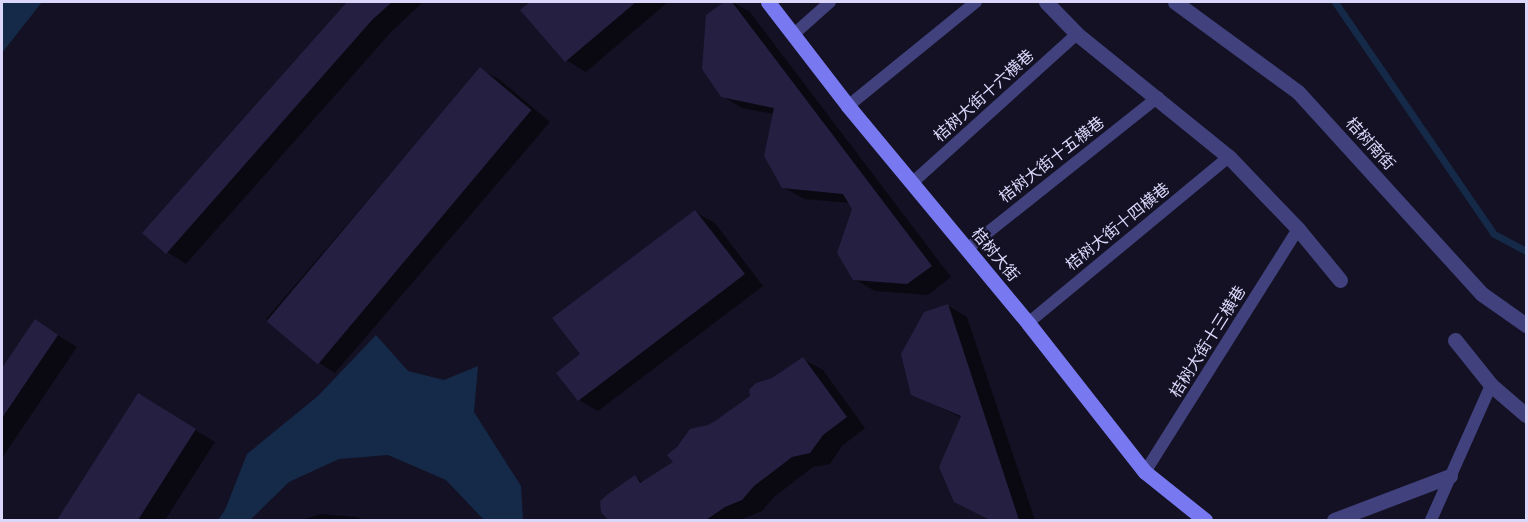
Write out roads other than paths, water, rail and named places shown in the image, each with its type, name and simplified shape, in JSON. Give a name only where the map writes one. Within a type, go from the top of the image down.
[{"type":"street","name":"桔树大街","points":[[768,2],[848,106],[1028,323],[1145,472],[1205,520]]},
{"type":"street","points":[[1046,2],[1077,34],[1158,97],[1229,157],[1298,229],[1340,280]]},
{"type":"street","name":"桔树南街","points":[[1174,2],[1299,92],[1482,294],[1527,326]]},
{"type":"street","points":[[1455,340],[1491,385],[1527,415]]},
{"type":"street","points":[[1334,520],[1450,476]]},
{"type":"lane","points":[[794,34],[830,2]]},
{"type":"lane","points":[[848,106],[976,2]]},
{"type":"lane","name":"桔树大街十六横巷","points":[[912,183],[1077,34]]},
{"type":"lane","name":"桔树大街十五横巷","points":[[967,249],[1158,97]]},
{"type":"lane","name":"桔树大街十四横巷","points":[[1028,323],[1229,157]]},
{"type":"lane","name":"桔树大街十三横巷","points":[[1145,472],[1298,229]]},
{"type":"lane","points":[[1431,520],[1491,385]]},
{"type":"water","points":[[2,2],[42,2],[2,53]]},
{"type":"water","points":[[376,335],[408,371],[444,380],[478,366],[474,412],[521,486],[523,520],[484,520],[446,480],[388,455],[339,459],[289,482],[250,520],[218,520],[225,510],[247,454],[318,396]]},
{"type":"waterway","points":[[1335,2],[1494,234],[1526,251]]}]
